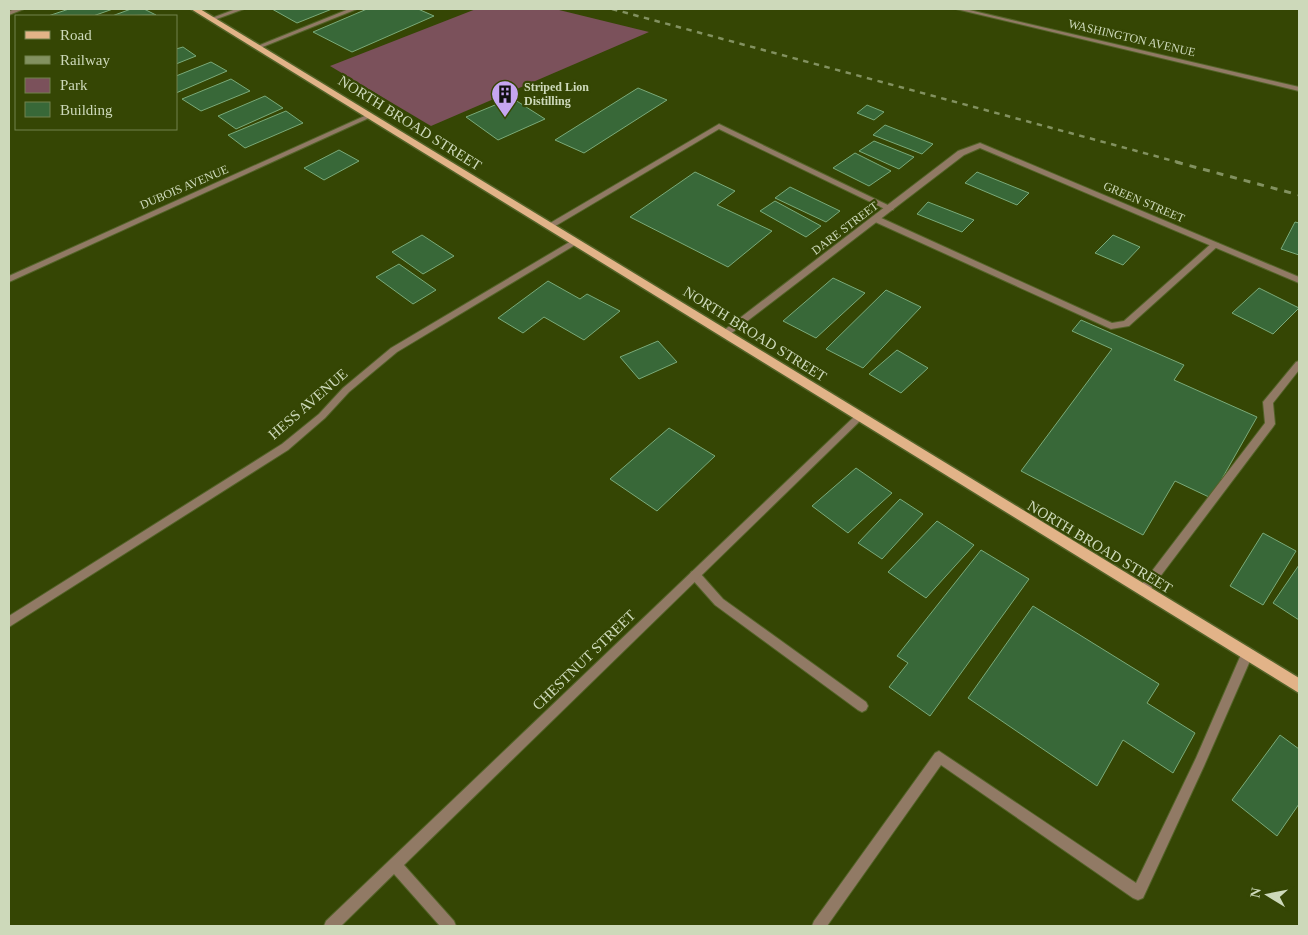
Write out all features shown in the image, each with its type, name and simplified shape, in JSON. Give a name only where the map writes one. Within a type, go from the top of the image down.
[{"type":"main road","name":"NORTH BROAD STREET","points":[[195,9],[1299,686]]},
{"type":"street","points":[[9,13],[21,9]]},
{"type":"street","points":[[212,19],[241,9]]},
{"type":"street","points":[[258,47],[354,9]]},
{"type":"street","name":"WASHINGTON AVENUE","points":[[959,9],[1299,89]]},
{"type":"street","name":"DUBOIS AVENUE","points":[[9,279],[369,116]]},
{"type":"street","points":[[549,226],[719,126],[890,208]]},
{"type":"street","name":"DARE STREET","points":[[726,333],[962,153],[980,145]]},
{"type":"street","name":"GREEN STREET","points":[[980,145],[1299,280]]},
{"type":"street","points":[[876,219],[1111,326],[1126,324],[1215,245]]},
{"type":"street","name":"HESS AVENUE","points":[[9,622],[285,447],[322,416],[346,390],[394,350],[576,242]]},
{"type":"street","points":[[1143,590],[1270,424],[1268,402],[1299,364]]},
{"type":"street","name":"CHESTNUT STREET","points":[[331,926],[859,417]]},
{"type":"street","points":[[695,575],[719,602],[862,706]]},
{"type":"street","points":[[819,926],[940,757],[1138,894],[1200,762],[1247,654]]},
{"type":"street","points":[[395,865],[449,926]]},
{"type":"green space","points":[[476,9],[555,9],[649,32],[431,126],[330,66]]},
{"type":"building","points":[[69,9],[113,9],[96,15],[51,15]]},
{"type":"building","points":[[131,9],[144,9],[156,15],[115,15]]},
{"type":"building","points":[[272,9],[332,9],[297,23]]},
{"type":"building","points":[[367,9],[418,9],[434,16],[352,52],[313,32]]},
{"type":"building","points":[[183,47],[196,56],[178,63],[178,48]]},
{"type":"building","points":[[211,62],[227,71],[178,92],[178,75]]},
{"type":"building","points":[[231,79],[250,91],[201,111],[182,99]]},
{"type":"building","points":[[638,88],[667,100],[584,153],[555,140]]},
{"type":"building","points":[[265,96],[283,108],[236,129],[218,116]]},
{"type":"building","name":"Striped Lion Distilling","points":[[512,98],[545,119],[498,140],[466,117]]},
{"type":"building","points":[[867,105],[884,112],[874,120],[857,113]]},
{"type":"building","points":[[286,111],[303,123],[245,148],[228,135]]},
{"type":"building","points":[[885,125],[933,144],[922,154],[873,135]]},
{"type":"building","points":[[874,141],[914,157],[899,169],[859,151]]},
{"type":"building","points":[[339,150],[359,161],[324,180],[304,168]]},
{"type":"building","points":[[855,153],[891,171],[869,186],[833,168]]},
{"type":"building","points":[[695,172],[735,191],[717,205],[772,231],[728,267],[630,217]]},
{"type":"building","points":[[977,172],[1029,193],[1017,205],[965,183]]},
{"type":"building","points":[[790,187],[840,211],[826,222],[775,198]]},
{"type":"building","points":[[775,201],[821,226],[806,237],[760,211]]},
{"type":"building","points":[[928,202],[974,220],[962,232],[917,214]]},
{"type":"building","points":[[1295,222],[1299,223],[1299,255],[1281,249]]},
{"type":"building","points":[[422,235],[454,256],[423,274],[392,252]]},
{"type":"building","points":[[1113,235],[1140,247],[1123,265],[1095,253]]},
{"type":"building","points":[[399,264],[436,290],[413,304],[376,277]]},
{"type":"building","points":[[833,278],[865,293],[816,338],[783,321]]},
{"type":"building","points":[[548,281],[580,299],[587,294],[620,311],[584,340],[544,317],[523,333],[498,318]]},
{"type":"building","points":[[1259,288],[1299,308],[1273,334],[1232,313]]},
{"type":"building","points":[[886,290],[921,307],[863,368],[826,349]]},
{"type":"building","points":[[1081,320],[1184,365],[1174,380],[1257,417],[1211,498],[1175,481],[1143,535],[1021,471],[1112,349],[1072,331]]},
{"type":"building","points":[[658,341],[677,362],[639,379],[620,357]]},
{"type":"building","points":[[897,350],[928,368],[901,393],[869,374]]},
{"type":"building","points":[[669,428],[715,456],[657,511],[610,479]]},
{"type":"building","points":[[856,468],[892,493],[848,533],[812,506]]},
{"type":"building","points":[[900,499],[923,514],[882,559],[858,543]]},
{"type":"building","points":[[937,521],[974,545],[926,598],[888,572]]},
{"type":"building","points":[[1263,533],[1296,551],[1263,605],[1230,586]]},
{"type":"building","points":[[981,550],[1029,579],[930,716],[889,687],[908,663],[897,656]]},
{"type":"building","points":[[1299,565],[1299,620],[1273,603]]},
{"type":"building","points":[[1033,606],[1159,684],[1147,703],[1195,733],[1173,773],[1123,740],[1097,786],[968,698]]},
{"type":"building","points":[[1280,735],[1299,749],[1299,804],[1277,836],[1232,800]]},
{"type":"railway","points":[[612,9],[1181,163]]},
{"type":"railway","points":[[1176,162],[1299,195]]},
{"type":"place","name":"Striped Lion Distilling","points":[[505,118]]}]
